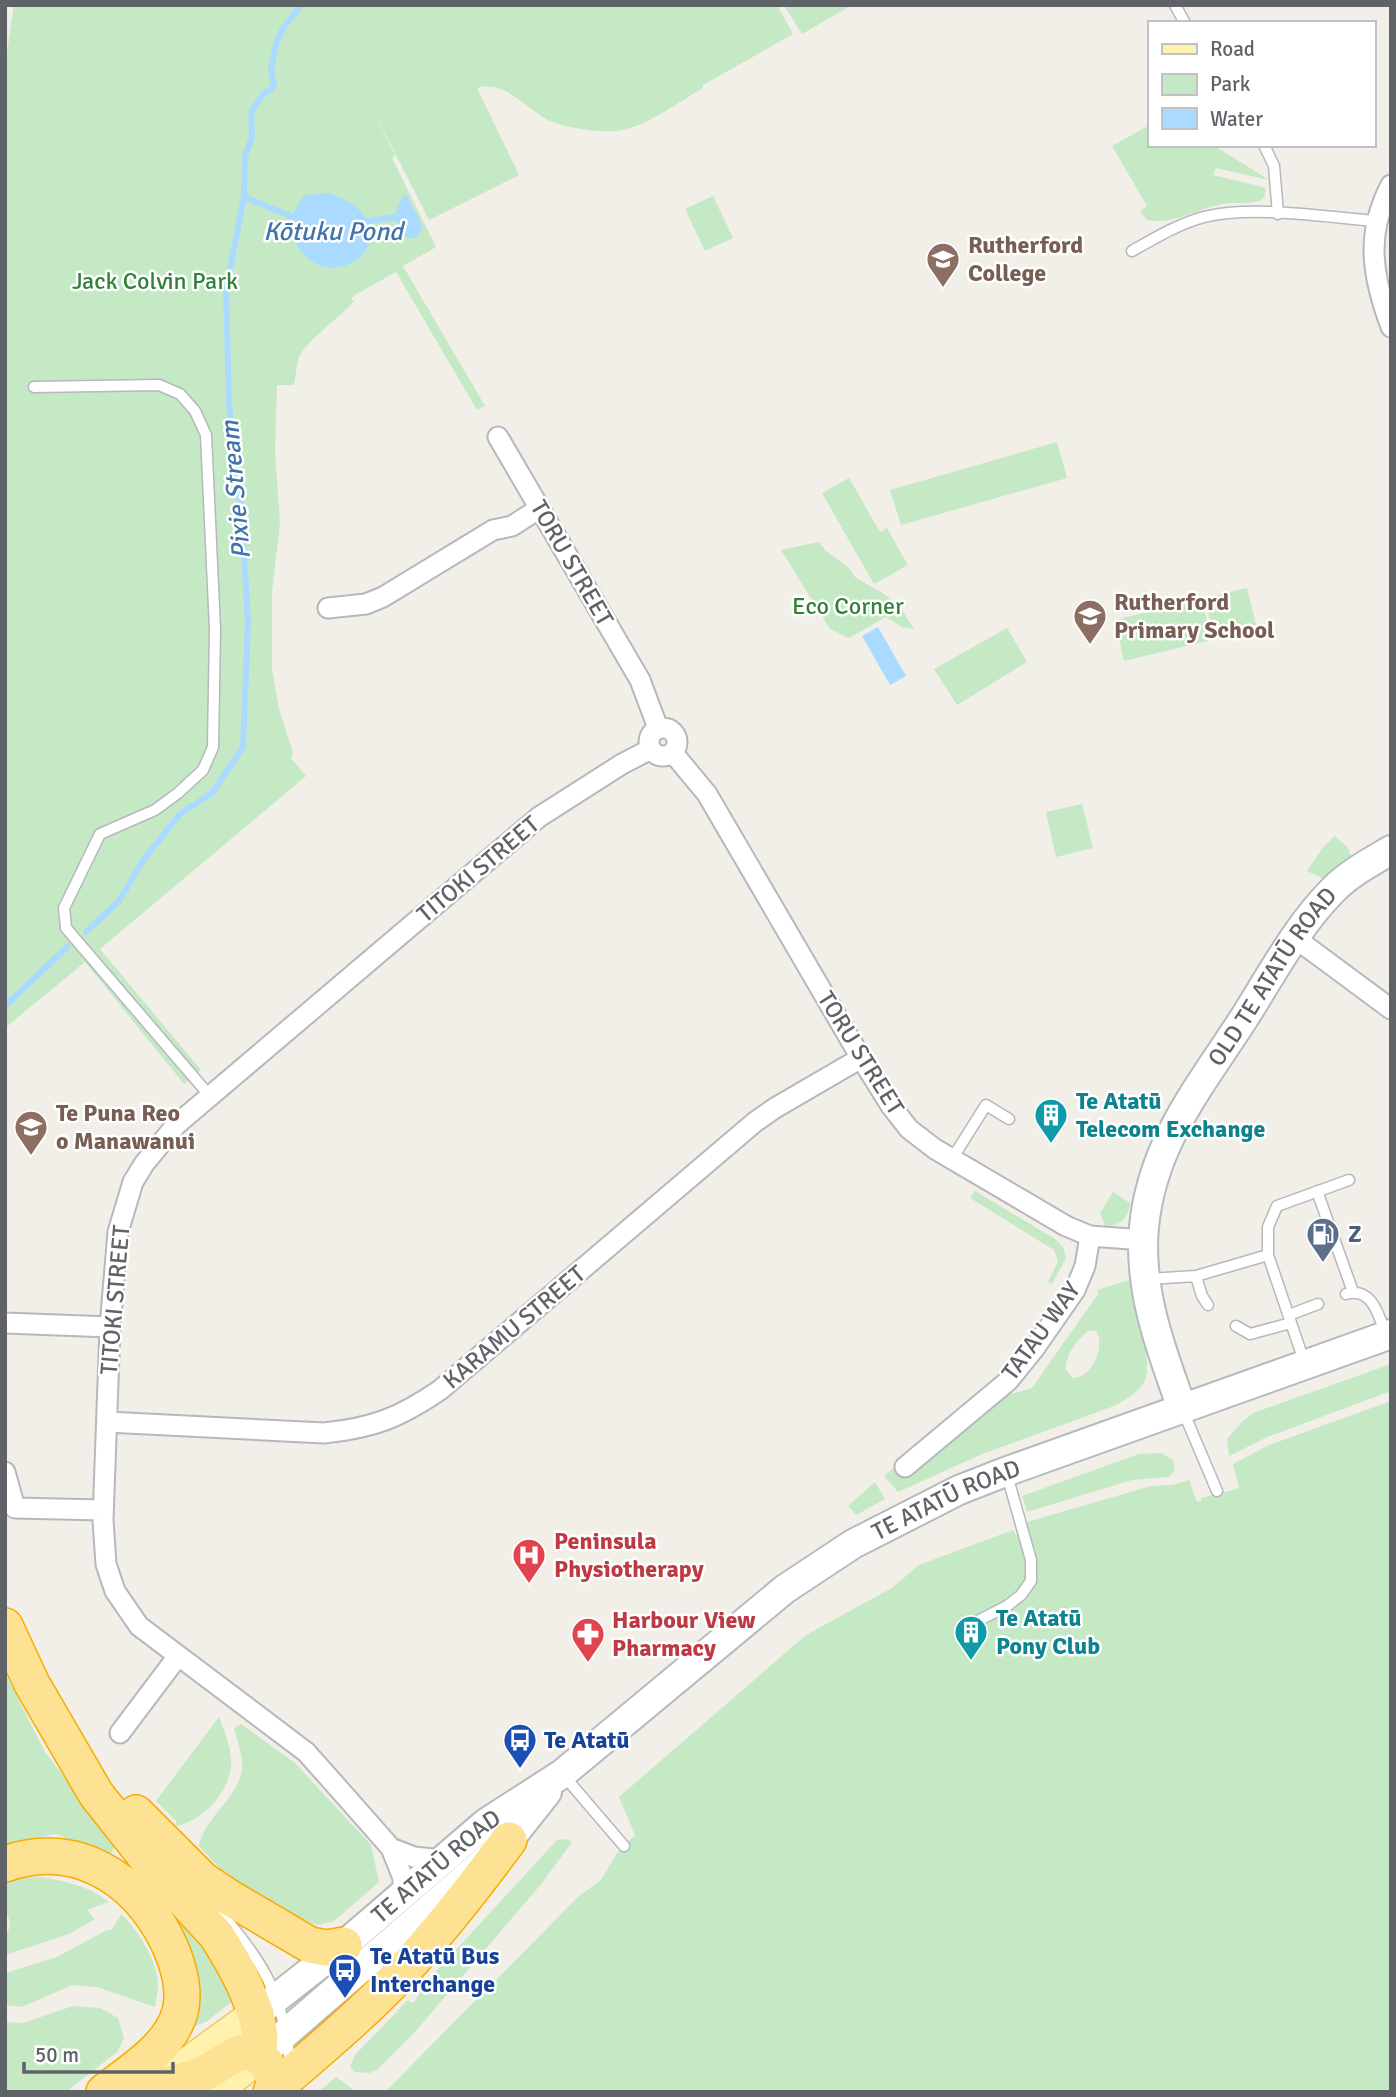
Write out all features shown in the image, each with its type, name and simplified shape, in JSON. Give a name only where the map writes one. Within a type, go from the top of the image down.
[{"type":"highway","points":[[5,1626],[32,1684],[96,1794],[152,1865],[217,1936],[245,1986],[267,2006],[258,2057]]},
{"type":"highway","points":[[60,1734],[152,1831],[203,1880],[285,1932],[315,1947],[344,1945]]},
{"type":"highway","points":[[151,2090],[200,2075],[234,2054],[250,2052],[270,2069],[279,2085],[400,1974],[462,1904],[509,1840]]},
{"type":"highway","points":[[5,1864],[40,1856],[58,1857],[79,1860],[103,1870],[136,1894],[160,1928],[172,1951],[177,1965],[181,2003],[174,2026],[162,2043],[104,2092]]},
{"type":"main road","name":"OLD TE ATATŪ ROAD","points":[[1182,1408],[1169,1372],[1144,1279],[1143,1240],[1150,1188],[1166,1142],[1207,1071],[1312,913],[1337,886],[1391,850]]},
{"type":"main road","name":"TE ATATŪ ROAD","points":[[151,2090],[221,2042],[344,1945],[486,1824],[562,1774],[785,1589],[853,1544],[959,1490],[1005,1472],[1388,1335]]},
{"type":"main road","name":"TE ATATŪ ROAD","points":[[214,2092],[509,1840],[562,1774]]},
{"type":"street","points":[[1391,185],[1380,205],[1373,250],[1383,305],[1391,327]]},
{"type":"street","name":"TORU STREET","points":[[498,437],[640,680],[658,728]]},
{"type":"street","points":[[328,608],[366,604],[383,597],[493,530],[512,526],[540,508]]},
{"type":"street","points":[[658,728],[670,729],[676,735],[678,743],[673,753],[661,756],[651,749],[650,737],[658,728]]},
{"type":"street","name":"TITOKI STREET","points":[[403,1895],[403,1878],[391,1848],[306,1752],[139,1626],[116,1591],[106,1564],[103,1510],[110,1327],[118,1232],[133,1182],[165,1136],[209,1095],[539,817],[622,764],[651,749]]},
{"type":"street","name":"TORU STREET","points":[[673,753],[707,794],[862,1058],[891,1106],[909,1129],[952,1159],[1066,1226],[1090,1236],[1143,1240]]},
{"type":"street","points":[[1295,938],[1391,1009]]},
{"type":"street","name":"KARAMU STREET","points":[[107,1422],[324,1433],[359,1429],[400,1415],[440,1390],[755,1122],[862,1058]]},
{"type":"street","name":"TATAU WAY","points":[[905,1467],[1008,1381],[1034,1349],[1076,1290],[1085,1266],[1090,1236]]},
{"type":"street","points":[[5,1323],[110,1327]]},
{"type":"street","points":[[5,1472],[15,1508],[103,1510]]},
{"type":"street","points":[[120,1733],[178,1656]]},
{"type":"street","points":[[391,1848],[414,1857],[443,1860]]},
{"type":"lane","points":[[1175,5],[1184,21]]},
{"type":"lane","points":[[1265,147],[1274,166],[1279,214]]},
{"type":"lane","points":[[1132,251],[1172,229],[1230,212],[1376,221]]},
{"type":"lane","points":[[34,387],[159,385],[180,394],[195,411],[206,435],[215,629],[213,747],[203,770],[178,793],[155,810],[100,834],[64,908],[66,928],[209,1095]]},
{"type":"lane","points":[[952,1159],[986,1105],[1009,1119]]},
{"type":"lane","points":[[1305,1364],[1268,1255],[1268,1227],[1277,1206],[1349,1180]]},
{"type":"lane","points":[[1317,1191],[1350,1293],[1363,1293],[1371,1302],[1388,1335]]},
{"type":"lane","points":[[1144,1279],[1196,1276],[1268,1255]]},
{"type":"lane","points":[[1196,1276],[1202,1296],[1208,1305]]},
{"type":"lane","points":[[1236,1326],[1250,1334],[1290,1319],[1318,1304]]},
{"type":"lane","points":[[1182,1408],[1217,1491]]},
{"type":"lane","points":[[962,1629],[1007,1606],[1021,1595],[1031,1581],[1031,1560],[1021,1518],[1005,1472]]},
{"type":"lane","points":[[562,1774],[624,1846]]},
{"type":"lane","points":[[152,1831],[260,1962],[267,2006],[286,2032],[279,2085]]},
{"type":"green space","name":"Jack Colvin Park","points":[[14,5],[777,5],[793,34],[703,85],[703,88],[654,118],[623,130],[595,131],[564,125],[548,120],[506,91],[477,88],[519,175],[429,220],[365,94],[395,155],[392,158],[436,247],[403,266],[485,406],[477,410],[396,272],[353,296],[351,300],[355,300],[303,350],[298,360],[294,385],[277,385],[275,451],[280,523],[272,592],[272,669],[279,709],[293,753],[291,758],[306,776],[100,949],[201,1070],[184,1084],[85,962],[5,1028],[5,66]]},
{"type":"green space","points":[[784,5],[852,5],[802,34]]},
{"type":"green space","points":[[1148,127],[1148,147],[1216,147],[1269,180],[1216,168],[1213,175],[1266,188],[1264,198],[1255,202],[1222,204],[1166,220],[1147,220],[1140,211],[1147,206],[1112,146]]},
{"type":"green space","points":[[713,196],[733,238],[705,251],[685,209]]},
{"type":"green space","points":[[1057,442],[1067,478],[901,525],[890,490]]},
{"type":"green space","points":[[849,478],[880,532],[887,528],[908,565],[874,584],[822,493]]},
{"type":"green space","name":"Eco Corner","points":[[819,542],[826,551],[848,567],[855,577],[889,597],[900,607],[914,629],[902,627],[886,617],[849,638],[830,629],[781,550]]},
{"type":"green space","points":[[1247,588],[1257,628],[1215,639],[1204,598]]},
{"type":"green space","points":[[1202,599],[1211,640],[1124,661],[1115,620]]},
{"type":"green space","points":[[1007,628],[1027,662],[957,705],[934,669]]},
{"type":"green space","points":[[1082,804],[1093,848],[1056,857],[1046,812]]},
{"type":"green space","points":[[1335,836],[1348,848],[1351,856],[1322,878],[1307,871],[1324,846]]},
{"type":"green space","points":[[975,1191],[1055,1239],[1063,1247],[1066,1258],[1052,1284],[1048,1282],[1058,1261],[1054,1250],[970,1198]]},
{"type":"green space","points":[[1113,1192],[1130,1203],[1128,1213],[1115,1225],[1105,1226],[1100,1213]]},
{"type":"green space","points":[[1129,1280],[1147,1362],[1147,1374],[1138,1390],[1114,1406],[982,1454],[898,1492],[884,1476],[897,1465],[998,1398],[1032,1388],[1098,1294],[1097,1290]],"holes":[[[1096,1331],[1099,1345],[1095,1360],[1086,1372],[1073,1378],[1066,1370],[1070,1353],[1085,1333]]]},
{"type":"green space","points":[[1391,1364],[1391,1391],[1267,1437],[1229,1456],[1227,1439],[1253,1413]]},
{"type":"green space","points":[[1391,1401],[1391,2092],[318,2092],[336,2077],[354,2090],[387,2090],[579,1896],[601,1880],[617,1853],[635,1835],[619,1797],[806,1635],[892,1588],[919,1565],[1013,1530],[1016,1535],[1028,1531],[1027,1522],[1151,1486],[1173,1485],[1189,1480],[1197,1502],[1201,1501],[1201,1498],[1236,1489],[1239,1487],[1233,1464],[1269,1445]]},
{"type":"green space","points":[[1162,1453],[1173,1460],[1175,1470],[1169,1477],[1132,1480],[1027,1512],[1022,1496],[1139,1454]]},
{"type":"green space","points":[[875,1482],[885,1499],[856,1515],[848,1506]]},
{"type":"green space","points":[[5,1673],[45,1752],[116,1846],[109,1856],[56,1834],[5,1844]]},
{"type":"green space","points":[[219,1717],[231,1759],[227,1781],[215,1802],[206,1811],[197,1818],[176,1826],[176,1821],[156,1801]]},
{"type":"green space","points":[[241,1724],[295,1763],[371,1845],[379,1882],[334,1921],[317,1925],[299,1917],[290,1928],[249,1900],[199,1846],[209,1824],[231,1795],[241,1773],[242,1760],[234,1728]]},
{"type":"green space","points":[[568,1839],[572,1842],[542,1883],[414,2033],[377,2070],[369,2073],[354,2072],[350,2066],[355,2055],[408,2000],[413,2003],[420,1994],[418,1991],[557,1840]]},
{"type":"green space","points":[[42,1877],[86,1888],[109,1902],[87,1910],[95,1919],[69,1934],[5,1955],[5,1935],[10,1925],[5,1907],[5,1882],[15,1878]]},
{"type":"green space","points":[[121,1914],[140,1937],[154,1965],[158,1984],[155,2007],[97,1987],[72,1985],[22,2007],[5,2005],[6,1973],[57,1957],[107,1930],[112,1930]]},
{"type":"green space","points":[[180,1915],[198,1933],[235,1999],[206,2022],[191,2027],[199,1984],[193,1960],[173,1922]]},
{"type":"green space","points":[[73,2006],[100,2008],[118,2018],[124,2038],[117,2052],[66,2092],[5,2092],[5,2022],[23,2023]]},
{"type":"water","name":"Kōtuku Pond","points":[[330,193],[357,208],[370,225],[370,242],[361,256],[346,265],[327,267],[309,260],[294,240],[291,222],[305,195]]},
{"type":"water","points":[[406,194],[423,227],[416,238],[408,238],[397,222],[398,205]]},
{"type":"water","points":[[878,627],[906,676],[890,685],[862,636]]},
{"type":"waterway","name":"Pixie Stream","points":[[86,932],[119,901],[144,859],[180,814],[212,793],[243,747],[248,622],[242,521],[229,405],[226,289],[244,197],[245,156],[252,137],[251,116],[264,93],[272,89],[274,83],[271,70],[276,44],[283,28],[301,5]]},
{"type":"waterway","points":[[244,197],[300,218]]},
{"type":"waterway","points":[[363,222],[396,217]]},
{"type":"waterway","name":"Pixie Stream","points":[[5,1006],[67,947]]},
{"type":"place","name":"Rutherford College","points":[[943,289]]},
{"type":"place","name":"Rutherford Primary School","points":[[1090,646]]},
{"type":"place","name":"Te Atatū Telecom Exchange","points":[[1051,1145]]},
{"type":"place","name":"Te Puna Reo o Manawanui","points":[[31,1157]]},
{"type":"place","name":"Z","points":[[1323,1264]]},
{"type":"place","name":"Peninsula Physiotherapy","points":[[529,1585]]},
{"type":"place","name":"Te Atatū Pony Club","points":[[971,1662]]},
{"type":"place","name":"Harbour View Pharmacy","points":[[588,1664]]},
{"type":"place","name":"Te Atatū","points":[[520,1770]]},
{"type":"place","name":"Te Atatū Bus Interchange","points":[[345,2000]]}]
